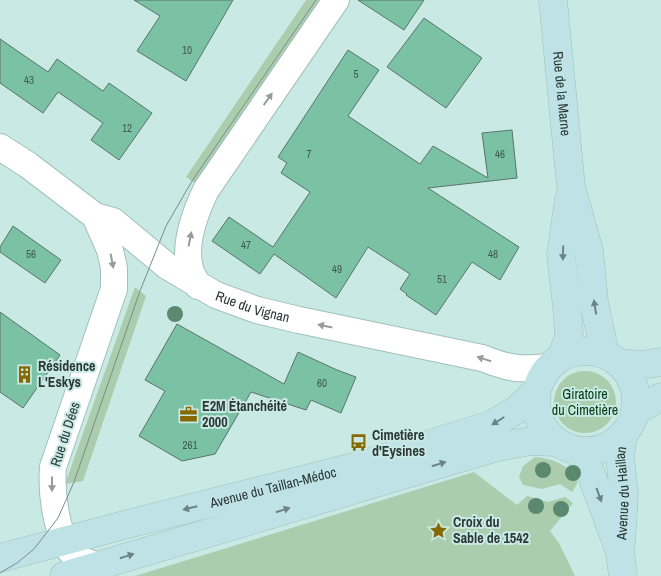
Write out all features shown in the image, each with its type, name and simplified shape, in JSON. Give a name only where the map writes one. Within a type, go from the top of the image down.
[{"type":"street","points":[[198,286],[191,271],[189,244],[200,204],[206,190],[336,0]]},
{"type":"street","name":"Rue de la Marne","points":[[553,0],[571,187],[588,251],[594,302],[612,359]]},
{"type":"street","name":"Rue du Vignan","points":[[0,147],[28,165],[95,216],[113,221],[167,266],[216,295],[256,310],[482,358],[506,368],[527,369],[555,362]]},
{"type":"street","name":"Rue de la Marne","points":[[555,362],[569,337],[562,255],[571,187]]},
{"type":"street","name":"Rue du Dées","points":[[64,541],[53,496],[53,468],[114,289],[114,268],[110,250],[95,216]]},
{"type":"street","points":[[661,362],[641,365],[612,359],[590,351],[576,351],[555,362],[541,378],[536,391],[535,405],[538,419],[545,431],[566,447],[594,451],[610,446],[629,423],[661,397]]},
{"type":"street","points":[[612,359],[630,377],[636,394],[629,423]]},
{"type":"street","name":"Avenue du Taillan-Médoc","points":[[0,558],[361,465],[491,425],[518,409],[536,391]]},
{"type":"street","name":"Avenue du Haillan","points":[[622,564],[624,494],[620,456],[629,423]]},
{"type":"street","name":"Avenue du Taillan-Médoc","points":[[64,576],[497,447],[531,441],[566,447]]},
{"type":"street","name":"Avenue du Haillan","points":[[566,447],[590,471],[622,564]]},
{"type":"street","points":[[64,541],[76,556],[97,566]]},
{"type":"green space","points":[[306,0],[325,0],[199,186],[186,177]]},
{"type":"green space","points":[[135,287],[146,296],[83,481],[65,484]]},
{"type":"green space","name":"Giratoire du Cimetière","points":[[585,371],[597,373],[607,380],[614,390],[616,402],[614,414],[607,424],[597,431],[585,433],[573,431],[563,424],[556,414],[554,402],[556,390],[563,380],[573,373]]},
{"type":"green space","points":[[535,457],[558,462],[572,472],[577,477],[577,484],[572,492],[560,484],[542,489],[523,485],[519,477],[523,466]]},
{"type":"green space","points":[[474,472],[517,505],[527,496],[548,502],[565,497],[573,503],[550,531],[559,543],[575,576],[135,576]]},
{"type":"building","points":[[134,0],[233,0],[186,81],[137,51],[160,16]]},
{"type":"building","points":[[358,0],[424,0],[404,30]]},
{"type":"building","points":[[424,18],[482,58],[446,108],[387,67]]},
{"type":"building","points":[[0,39],[48,72],[57,59],[103,91],[109,83],[152,113],[119,160],[91,140],[103,123],[58,92],[43,113],[0,83]]},
{"type":"building","points":[[348,50],[379,70],[348,116],[420,164],[433,146],[488,178],[482,133],[512,130],[517,178],[428,188],[519,247],[500,280],[472,262],[436,315],[400,289],[410,274],[368,247],[336,298],[274,254],[260,274],[212,241],[229,217],[273,247],[310,192],[281,173],[287,163],[278,157]]},
{"type":"building","points":[[13,226],[61,260],[45,283],[0,252],[0,247]]},
{"type":"building","name":"Résidence L'Eskys","points":[[0,312],[60,355],[23,408],[0,392]]},
{"type":"building","points":[[177,324],[284,384],[298,352],[356,377],[341,413],[311,400],[306,410],[251,392],[215,454],[182,461],[139,436],[165,391],[145,380]]},
{"type":"tram line","points":[[0,573],[17,563],[34,549],[58,518],[74,482],[140,291],[166,226],[192,181],[316,0]]},
{"type":"place","name":"Résidence L'Eskys","points":[[24,374]]},
{"type":"place","name":"E2M Étanchéité 2000","points":[[188,414]]},
{"type":"place","name":"Cimetière d'Eysines","points":[[358,443]]},
{"type":"place","name":"Croix du Sable de 1542","points":[[439,530]]}]
